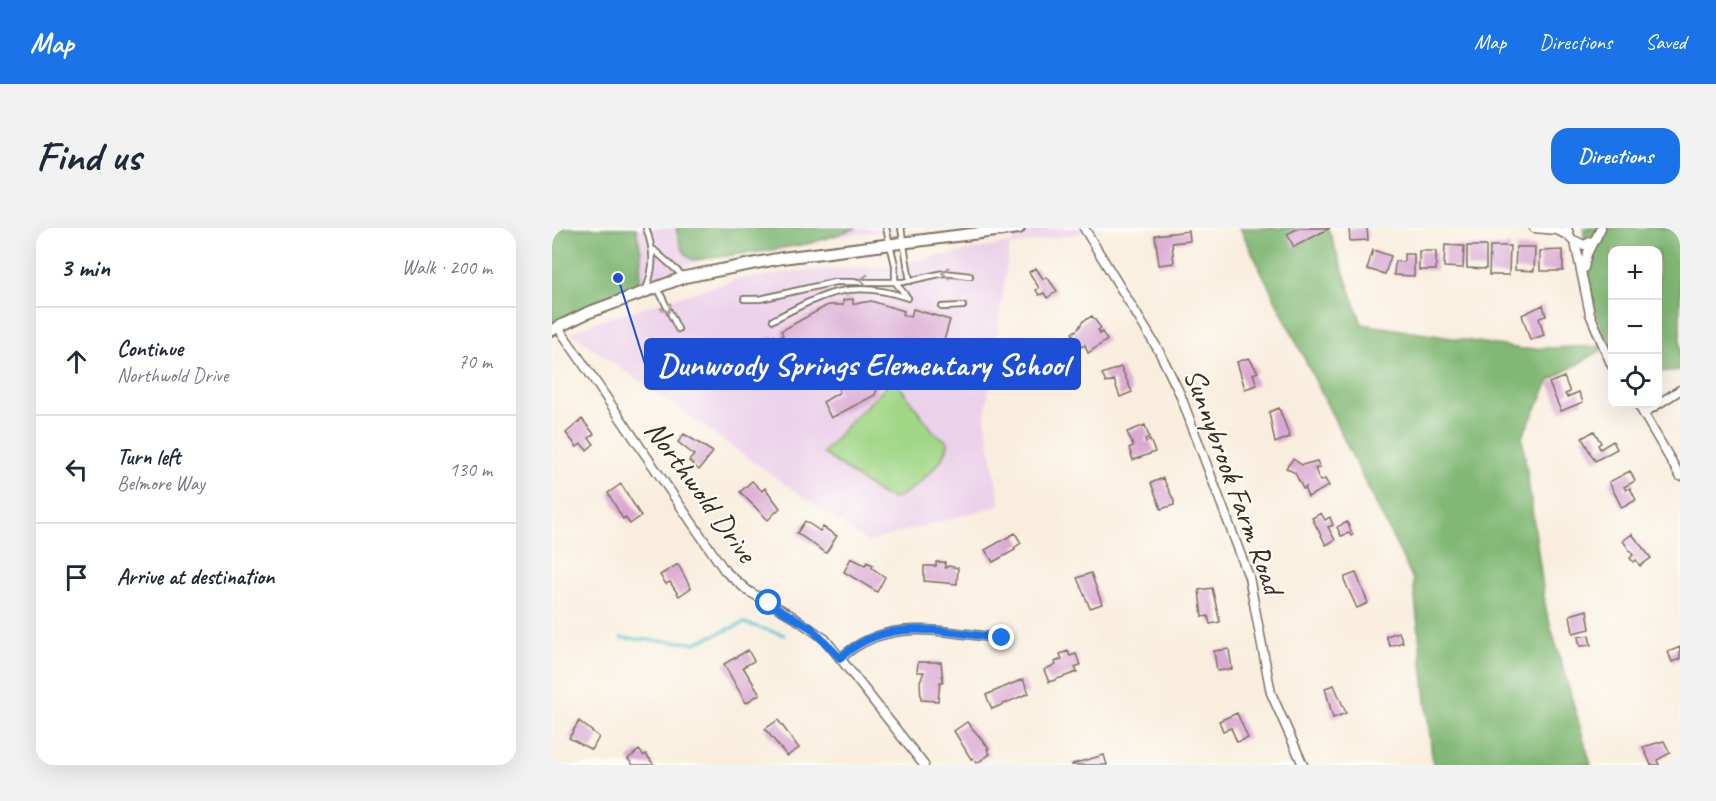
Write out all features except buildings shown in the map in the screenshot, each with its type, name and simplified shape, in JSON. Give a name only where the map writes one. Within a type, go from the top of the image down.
[{"type":"street","points":[[555,329],[645,291],[685,277],[782,258],[1019,228]]},
{"type":"street","name":"Sunnybrook Farm Road","points":[[1084,228],[1159,351],[1180,394],[1249,577],[1271,693],[1303,765]]},
{"type":"street","points":[[1534,228],[1564,232],[1573,240],[1584,245],[1593,242]]},
{"type":"street","points":[[1567,228],[1583,274],[1590,314],[1608,357]]},
{"type":"street","points":[[1583,274],[1585,259],[1600,228]]},
{"type":"street","name":"Northwold Drive","points":[[555,329],[725,572],[748,591],[811,628],[840,658],[924,765]]},
{"type":"street","points":[[1644,413],[1680,390]]},
{"type":"street","points":[[1641,408],[1680,476]]},
{"type":"street","points":[[840,658],[866,639],[894,630],[1002,638]]},
{"type":"lane","points":[[645,291],[652,268],[654,250],[646,228]]},
{"type":"lane","points":[[774,320],[822,295],[844,289],[879,289],[908,298],[895,282],[891,246],[886,228]]},
{"type":"lane","points":[[901,228],[910,281]]},
{"type":"lane","points":[[654,250],[685,277]]},
{"type":"lane","points":[[744,299],[760,299],[835,282],[910,281],[944,273],[970,276]]},
{"type":"lane","points":[[657,287],[678,329]]},
{"type":"lane","points":[[942,307],[963,306]]},
{"type":"shaded area","points":[[567,228],[908,228],[724,251],[588,304]]},
{"type":"shaded area","points":[[1017,228],[1105,228],[1011,246]]},
{"type":"shaded area","points":[[1010,243],[985,416],[1000,505],[867,542],[570,332],[595,322],[735,280],[798,271],[882,267]]},
{"type":"green space","points":[[552,228],[636,228],[641,253],[640,281],[622,294],[552,324]]},
{"type":"green space","points":[[676,228],[857,228],[812,243],[694,260],[683,251]]},
{"type":"green space","points":[[1240,228],[1328,228],[1362,324],[1522,349],[1607,346],[1587,274],[1584,228],[1680,228],[1680,370],[1662,372],[1662,246],[1608,246],[1608,348],[1550,380],[1522,437],[1546,610],[1591,765],[1433,765],[1413,579]]},
{"type":"green space","points":[[890,383],[897,383],[934,432],[948,442],[947,449],[936,467],[909,491],[893,499],[880,494],[823,453],[851,421]]},
{"type":"waterway","points":[[621,638],[695,643],[744,623],[784,635]]},
{"type":"place","name":"Dunwoody Springs Elementary School","points":[[618,278]]},
{"type":"route","points":[[769,603],[811,628],[825,639],[840,658],[866,639],[894,630],[912,629],[1002,638]]}]
